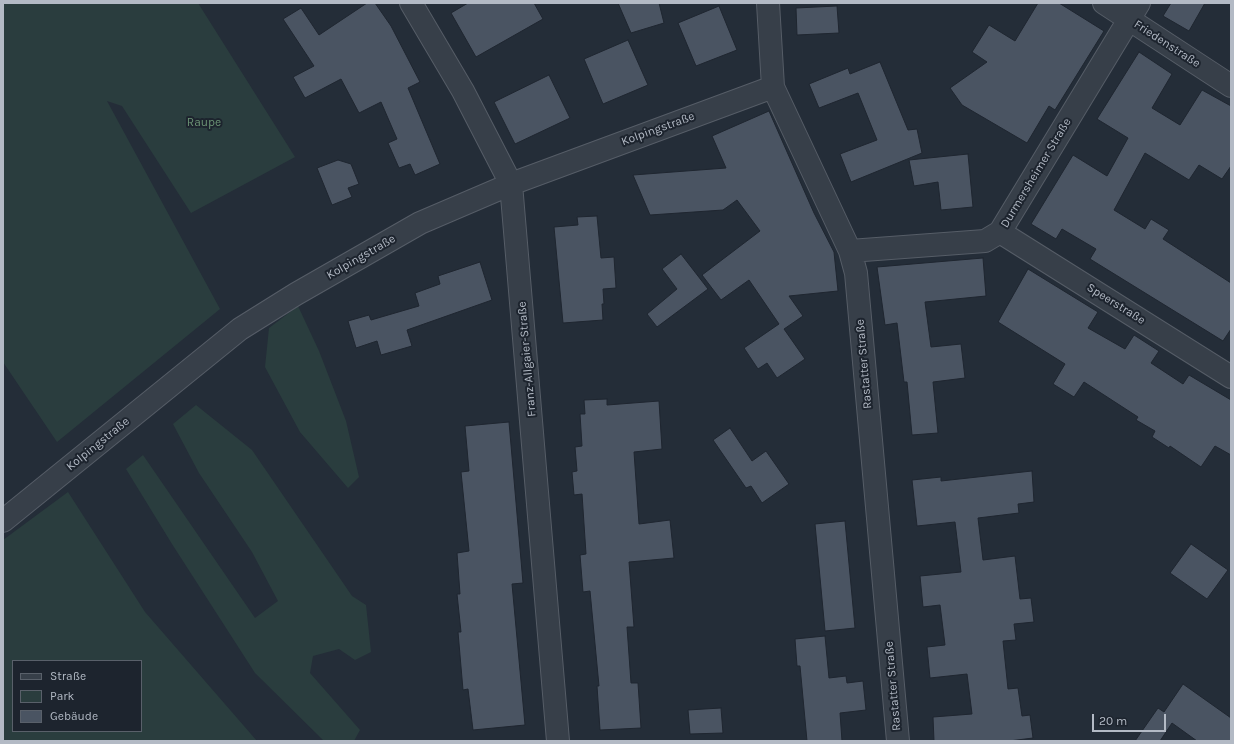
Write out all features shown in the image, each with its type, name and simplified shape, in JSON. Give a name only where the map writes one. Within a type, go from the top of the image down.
[{"type":"street","name":"Franz-Allgaier-Straße","points":[[411,3],[463,91],[511,184],[558,741]]},
{"type":"street","name":"Rastatter Straße","points":[[768,3],[773,87],[850,251],[856,273],[898,741]]},
{"type":"street","name":"Friedenstraße","points":[[1104,3],[1134,11],[1231,86]]},
{"type":"street","name":"Durmersheimer Straße","points":[[850,251],[985,241],[1000,232],[1134,11]]},
{"type":"street","name":"Kolpingstraße","points":[[3,521],[240,329],[296,294],[420,223],[511,184],[773,87]]},
{"type":"street","name":"Speerstraße","points":[[1000,232],[1231,377]]},
{"type":"green space","name":"Raupe","points":[[3,3],[198,3],[295,157],[191,213],[122,106],[107,101],[220,309],[57,442],[3,362]]},
{"type":"green space","points":[[298,306],[319,351],[346,421],[359,477],[348,488],[300,432],[265,367],[269,328]]},
{"type":"green space","points":[[196,405],[252,450],[352,596],[366,605],[371,652],[355,660],[339,649],[313,656],[310,673],[360,730],[354,741],[324,741],[255,673],[172,544],[126,469],[143,455],[255,618],[278,601],[252,552],[199,473],[173,424]]},
{"type":"green space","points":[[68,492],[145,612],[257,741],[3,741],[3,540]]},
{"type":"building","points":[[367,3],[375,3],[391,26],[420,82],[408,88],[440,164],[415,175],[410,164],[399,168],[388,143],[397,139],[381,102],[359,113],[341,79],[305,98],[293,77],[314,66],[283,19],[301,8],[319,35]]},
{"type":"building","points":[[468,3],[534,3],[543,19],[476,57],[451,13]]},
{"type":"building","points":[[618,3],[659,3],[664,23],[631,33]]},
{"type":"building","points":[[1038,3],[1059,3],[1104,31],[1055,110],[1049,106],[1027,143],[962,105],[950,88],[987,62],[972,52],[989,25],[1015,41]]},
{"type":"building","points":[[1171,3],[1205,3],[1189,31],[1163,16]]},
{"type":"building","points":[[719,6],[737,50],[696,66],[678,23]]},
{"type":"building","points":[[837,6],[839,33],[797,35],[796,8]]},
{"type":"building","points":[[628,40],[648,85],[603,104],[584,59]]},
{"type":"building","points":[[1139,52],[1172,74],[1152,108],[1180,125],[1202,90],[1231,106],[1231,166],[1222,179],[1199,165],[1189,180],[1145,153],[1114,210],[1145,229],[1151,219],[1169,230],[1163,239],[1231,283],[1231,329],[1223,341],[1090,259],[1096,249],[1062,229],[1056,239],[1031,224],[1073,155],[1107,176],[1128,138],[1097,119]]},
{"type":"building","points":[[880,62],[908,130],[917,129],[922,153],[851,182],[840,154],[877,140],[858,93],[819,108],[809,84],[848,68],[850,74]]},
{"type":"building","points":[[549,75],[570,118],[515,144],[494,102]]},
{"type":"building","points":[[769,111],[814,213],[834,252],[838,291],[789,296],[803,316],[784,329],[805,359],[777,378],[767,363],[758,369],[744,348],[779,324],[749,280],[721,300],[702,275],[760,231],[737,200],[723,210],[650,215],[633,175],[726,168],[712,136]]},
{"type":"building","points":[[968,154],[973,207],[941,210],[938,182],[914,186],[909,160]]},
{"type":"building","points":[[338,160],[351,164],[359,184],[348,188],[352,197],[332,205],[317,168]]},
{"type":"building","points":[[597,216],[601,258],[614,257],[616,288],[603,289],[603,320],[563,323],[554,227],[578,225],[577,217]]},
{"type":"building","points":[[681,254],[708,289],[657,327],[647,314],[677,289],[662,269]]},
{"type":"building","points":[[983,258],[986,296],[925,302],[931,347],[961,344],[965,378],[933,382],[938,433],[912,435],[907,382],[904,382],[897,323],[885,325],[877,267]]},
{"type":"building","points":[[480,262],[492,300],[407,330],[412,346],[381,355],[377,341],[356,348],[348,321],[369,315],[371,320],[419,306],[415,293],[440,284],[438,276]]},
{"type":"building","points":[[1028,269],[1098,312],[1088,328],[1125,349],[1134,335],[1159,351],[1151,363],[1183,384],[1189,375],[1231,400],[1231,455],[1215,446],[1201,467],[1170,446],[1169,448],[1152,437],[1155,431],[1136,420],[1138,417],[1084,382],[1074,397],[1053,384],[1065,364],[998,322]]},
{"type":"building","points":[[607,399],[607,405],[659,401],[662,449],[634,452],[639,524],[670,520],[674,558],[629,562],[634,627],[627,627],[631,683],[638,683],[641,728],[600,730],[597,686],[599,686],[590,591],[583,592],[580,555],[586,554],[582,494],[574,495],[572,472],[577,471],[575,447],[582,446],[580,414],[585,414],[584,400]]},
{"type":"building","points":[[509,422],[523,583],[512,584],[525,725],[473,730],[468,689],[463,690],[458,632],[461,632],[457,594],[460,594],[457,553],[469,551],[461,472],[469,471],[465,426]]},
{"type":"building","points":[[730,428],[752,461],[766,451],[789,484],[762,503],[751,486],[746,488],[713,440]]},
{"type":"building","points":[[1032,471],[1034,502],[1018,504],[1019,513],[978,518],[983,560],[1015,556],[1020,599],[1031,598],[1034,622],[1014,624],[1016,640],[1003,641],[1008,689],[1018,688],[1022,716],[1030,715],[1033,738],[1009,741],[934,741],[933,717],[972,714],[967,674],[930,678],[927,647],[945,645],[940,605],[923,607],[920,576],[961,572],[955,522],[917,526],[912,480],[941,477],[941,481]]},
{"type":"building","points":[[845,521],[855,628],[825,631],[815,524]]},
{"type":"building","points":[[1191,544],[1228,570],[1207,599],[1170,573]]},
{"type":"building","points":[[825,636],[829,678],[846,676],[847,683],[863,681],[866,710],[840,713],[842,741],[807,741],[800,666],[797,666],[795,639]]},
{"type":"building","points":[[1183,684],[1231,718],[1231,741],[1197,741],[1172,723],[1160,741],[1135,741],[1158,708],[1164,712]]},
{"type":"building","points":[[721,708],[723,733],[690,734],[688,710]]}]
